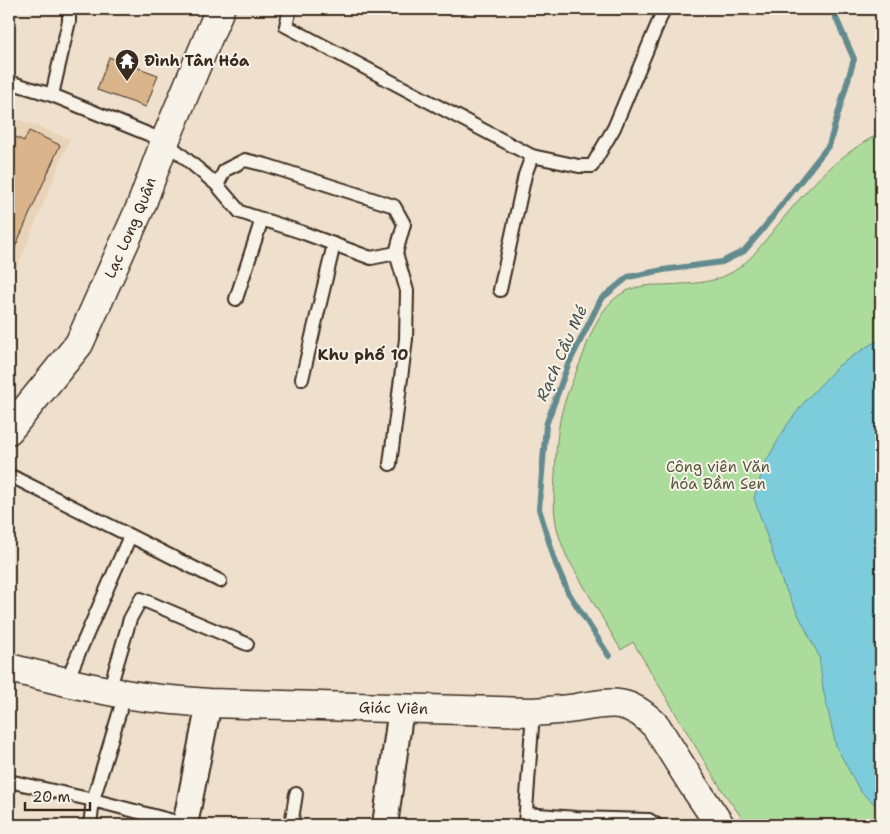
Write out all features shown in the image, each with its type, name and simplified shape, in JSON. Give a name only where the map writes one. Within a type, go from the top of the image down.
[{"type":"street","name":"Lạc Long Quân","points":[[9,430],[79,344],[141,206],[165,141],[220,9]]},
{"type":"street","name":"Giác Viên","points":[[9,668],[117,693],[163,700],[210,703],[533,712],[609,703],[629,706],[648,717],[656,726],[693,786],[720,825]]},
{"type":"street","points":[[187,825],[210,703]]},
{"type":"street","points":[[385,825],[401,708]]},
{"type":"lane","points":[[52,95],[69,9]]},
{"type":"lane","points":[[290,9],[286,26],[532,156],[579,166],[592,166],[614,128],[664,9]]},
{"type":"lane","points":[[9,82],[52,95],[165,141],[217,185],[240,212],[371,258],[396,253]]},
{"type":"lane","points":[[500,290],[525,175],[532,156]]},
{"type":"lane","points":[[217,185],[225,170],[245,160],[394,206],[404,224],[396,253],[407,291],[406,339],[390,464]]},
{"type":"lane","points":[[236,299],[262,219]]},
{"type":"lane","points":[[302,379],[334,244]]},
{"type":"lane","points":[[9,475],[220,581]]},
{"type":"lane","points":[[66,682],[130,536]]},
{"type":"lane","points":[[90,825],[93,800],[117,693],[130,619],[141,599],[247,644]]},
{"type":"lane","points":[[533,712],[525,820],[576,818],[649,820],[657,825]]},
{"type":"lane","points":[[9,781],[93,800],[187,825]]},
{"type":"lane","points":[[291,825],[296,794]]},
{"type":"shaded area","points":[[9,116],[70,139],[15,273],[9,271]]},
{"type":"green space","name":"Công viên Văn hóa Đầm Sen","points":[[881,133],[881,825],[747,825],[709,769],[633,642],[621,650],[567,557],[558,532],[554,509],[557,439],[560,421],[566,398],[592,331],[607,306],[621,294],[636,288],[651,285],[701,282],[723,277],[734,271],[755,253],[797,202],[827,171],[844,156]]},
{"type":"water","points":[[881,340],[881,810],[860,791],[836,746],[823,689],[819,656],[783,584],[754,498],[765,463],[787,425],[806,400],[838,366],[871,344]]},
{"type":"building","name":"Đình Tân Hóa","points":[[109,57],[158,75],[146,107],[97,90]]},
{"type":"building","points":[[29,131],[60,145],[9,261],[9,134],[24,141]]},
{"type":"waterway","name":"Rạch Cầu Mé","points":[[609,656],[568,592],[556,564],[539,509],[546,425],[568,365],[601,299],[628,277],[722,262],[744,251],[829,145],[854,59],[832,9]]},
{"type":"place","name":"Đình Tân Hóa","points":[[127,82]]},
{"type":"district","name":"Khu phố 10","points":[[363,354]]}]
